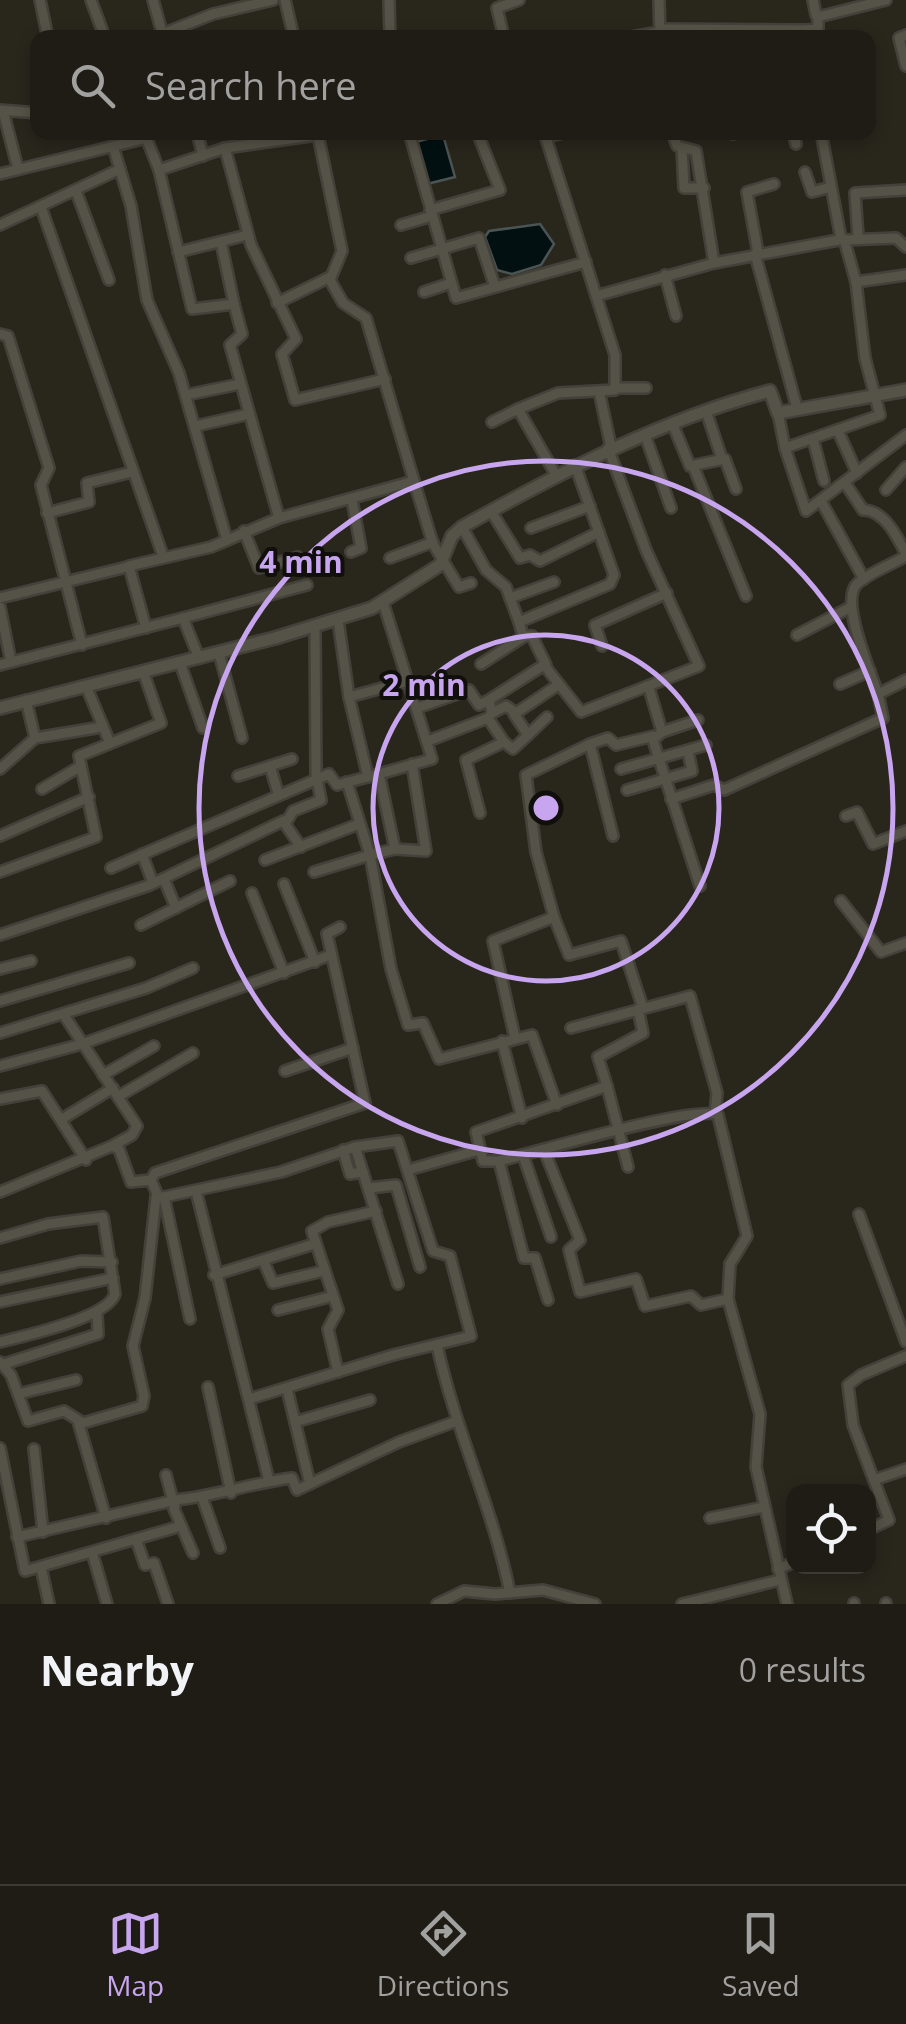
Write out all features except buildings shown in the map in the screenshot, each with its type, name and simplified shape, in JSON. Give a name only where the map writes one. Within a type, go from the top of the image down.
[{"type":"street","points":[[40,0],[46,30]]},
{"type":"street","points":[[91,0],[101,30]]},
{"type":"street","points":[[153,0],[159,30]]},
{"type":"street","points":[[210,0],[212,14]]},
{"type":"street","points":[[174,30],[212,14],[273,0]]},
{"type":"street","points":[[285,0],[292,30]]},
{"type":"street","points":[[389,0],[390,30]]},
{"type":"street","points":[[502,30],[496,4],[519,0]]},
{"type":"street","points":[[659,0],[660,30]]},
{"type":"street","points":[[813,0],[818,16],[816,30]]},
{"type":"street","points":[[818,16],[886,0]]},
{"type":"street","points":[[906,35],[900,38],[906,66]]},
{"type":"street","points":[[18,168],[1,110],[30,113]]},
{"type":"street","points":[[0,174],[131,140]]},
{"type":"street","points":[[148,140],[159,170],[192,309],[234,304]]},
{"type":"street","points":[[199,140],[203,156]]},
{"type":"street","points":[[159,170],[225,148],[278,140]]},
{"type":"street","points":[[277,302],[330,277],[342,250],[319,140]]},
{"type":"street","points":[[411,140],[458,300],[586,262]]},
{"type":"street","points":[[401,224],[500,190],[480,140]]},
{"type":"street","points":[[547,140],[615,355],[616,388]]},
{"type":"street","points":[[674,140],[676,145],[696,152],[714,263]]},
{"type":"street","points":[[795,140],[796,144]]},
{"type":"street","points":[[785,448],[880,415],[871,393],[856,282],[822,140]]},
{"type":"street","points":[[114,146],[148,300],[167,339],[196,426],[227,540]]},
{"type":"street","points":[[225,148],[247,235],[296,339],[282,354],[297,401],[385,379]]},
{"type":"street","points":[[682,148],[684,188],[704,188]]},
{"type":"street","points":[[0,225],[120,169]]},
{"type":"street","points":[[805,172],[812,192],[831,187]]},
{"type":"street","points":[[774,184],[747,192],[756,254],[797,408]]},
{"type":"street","points":[[76,190],[109,280]]},
{"type":"street","points":[[858,236],[855,194],[906,190]]},
{"type":"street","points":[[41,207],[163,556]]},
{"type":"street","points":[[178,252],[247,235]]},
{"type":"street","points":[[596,296],[714,263],[858,236],[900,238],[906,247]]},
{"type":"street","points":[[411,258],[482,239],[496,288]]},
{"type":"street","points":[[220,242],[242,334],[230,346],[279,518]]},
{"type":"street","points":[[665,275],[676,316]]},
{"type":"street","points":[[856,282],[906,275]]},
{"type":"street","points":[[330,277],[343,303],[366,318],[433,543],[459,587],[471,583]]},
{"type":"street","points":[[424,292],[451,283]]},
{"type":"street","points":[[0,334],[8,336],[32,403],[49,468],[41,482],[47,513],[82,645]]},
{"type":"street","points":[[186,396],[240,384]]},
{"type":"street","points":[[492,422],[558,393],[646,388]]},
{"type":"street","points":[[0,708],[315,627],[382,602],[443,559],[452,536],[462,527],[556,475],[610,448],[770,390],[806,511],[906,435]]},
{"type":"street","points":[[778,413],[871,393],[906,390]]},
{"type":"street","points":[[481,664],[532,636],[546,665],[579,712],[649,688],[699,664],[610,448],[600,391]]},
{"type":"street","points":[[518,408],[556,475]]},
{"type":"street","points":[[706,411],[736,489]]},
{"type":"street","points":[[196,426],[249,414]]},
{"type":"street","points":[[673,425],[746,596]]},
{"type":"street","points":[[838,431],[857,473]]},
{"type":"street","points":[[645,435],[671,508]]},
{"type":"street","points":[[813,440],[824,481]]},
{"type":"street","points":[[694,468],[722,459]]},
{"type":"street","points":[[519,622],[613,582],[575,465]]},
{"type":"street","points":[[886,490],[906,467]]},
{"type":"street","points":[[47,513],[89,502],[87,483],[132,472]]},
{"type":"street","points":[[0,598],[227,540],[279,518],[414,481]]},
{"type":"street","points":[[672,799],[714,785],[724,790],[883,718],[851,607],[853,588],[906,555],[894,531],[874,511],[863,510],[845,483]]},
{"type":"street","points":[[351,552],[361,549],[352,500]]},
{"type":"street","points":[[821,502],[864,579]]},
{"type":"street","points":[[531,528],[590,506]]},
{"type":"street","points":[[491,511],[522,558],[530,555],[540,561],[599,532]]},
{"type":"street","points":[[462,527],[486,570],[503,582],[524,637]]},
{"type":"street","points":[[244,531],[259,568],[298,557]]},
{"type":"street","points":[[390,558],[433,543]]},
{"type":"street","points":[[127,567],[146,628]]},
{"type":"street","points":[[510,598],[554,582]]},
{"type":"street","points":[[0,665],[307,586]]},
{"type":"street","points":[[602,646],[595,625],[667,593]]},
{"type":"street","points":[[111,868],[316,778],[329,774],[336,785],[432,758],[382,602]]},
{"type":"street","points":[[0,607],[11,662]]},
{"type":"street","points":[[797,635],[851,607]]},
{"type":"street","points":[[184,618],[199,658]]},
{"type":"street","points":[[338,620],[348,698],[395,849]]},
{"type":"street","points":[[0,935],[153,884],[321,800],[316,778],[315,627]]},
{"type":"street","points":[[220,653],[242,738]]},
{"type":"street","points":[[180,663],[203,728]]},
{"type":"street","points":[[417,708],[469,690],[478,705],[546,665]]},
{"type":"street","points":[[0,872],[96,837],[80,755],[160,724],[143,671]]},
{"type":"street","points":[[840,684],[870,671]]},
{"type":"street","points":[[878,694],[906,680]]},
{"type":"street","points":[[348,698],[408,681]]},
{"type":"street","points":[[514,714],[558,684]]},
{"type":"street","points":[[86,686],[110,743]]},
{"type":"street","points":[[649,688],[660,760],[700,886]]},
{"type":"street","points":[[26,700],[35,738]]},
{"type":"street","points":[[487,702],[504,742],[513,749],[547,717]]},
{"type":"street","points":[[428,741],[506,706],[528,735]]},
{"type":"street","points":[[628,1167],[598,1057],[643,1033],[641,1008],[622,942],[570,955],[554,917],[536,852],[524,777],[560,755],[608,738],[616,745],[698,720]]},
{"type":"street","points":[[0,769],[35,738],[102,727]]},
{"type":"street","points":[[480,814],[466,762],[504,742]]},
{"type":"street","points":[[590,744],[613,836]]},
{"type":"street","points":[[621,770],[706,746]]},
{"type":"street","points":[[627,790],[692,771],[688,751]]},
{"type":"street","points":[[238,776],[292,759]]},
{"type":"street","points":[[314,872],[395,849],[426,851],[412,764]]},
{"type":"street","points":[[42,789],[81,766]]},
{"type":"street","points":[[270,766],[278,793]]},
{"type":"street","points":[[347,782],[370,855],[391,969],[408,1025],[423,1023],[439,1059],[502,1041],[533,1037],[556,1106]]},
{"type":"street","points":[[0,836],[89,797]]},
{"type":"street","points":[[846,816],[856,812],[873,844],[906,831]]},
{"type":"street","points":[[286,820],[300,847]]},
{"type":"street","points":[[265,860],[360,824]]},
{"type":"street","points":[[142,854],[153,884]]},
{"type":"street","points":[[164,879],[176,908]]},
{"type":"street","points":[[140,926],[230,882]]},
{"type":"street","points":[[284,884],[315,962]]},
{"type":"street","points":[[252,892],[284,973]]},
{"type":"street","points":[[842,901],[881,952],[906,942]]},
{"type":"street","points":[[516,1038],[493,941],[554,917]]},
{"type":"street","points":[[151,1180],[155,1173],[364,1104],[327,932],[340,927]]},
{"type":"street","points":[[0,1066],[82,1044],[331,954]]},
{"type":"street","points":[[0,970],[31,961]]},
{"type":"street","points":[[0,1001],[129,963]]},
{"type":"street","points":[[0,1032],[64,1015],[193,968]]},
{"type":"street","points":[[572,1028],[691,997],[717,1093],[715,1113],[747,1236],[730,1264],[728,1299],[760,1414],[755,1448],[764,1507],[787,1604]]},
{"type":"street","points":[[0,1192],[86,1160],[136,1132],[116,1092],[64,1015]]},
{"type":"street","points":[[502,1041],[522,1118]]},
{"type":"street","points":[[103,1075],[154,1046]]},
{"type":"street","points":[[285,1072],[353,1048]]},
{"type":"street","points":[[62,1119],[192,1054]]},
{"type":"street","points":[[606,1086],[476,1132],[486,1163],[620,1130],[715,1113]]},
{"type":"street","points":[[0,1099],[42,1091],[86,1160]]},
{"type":"street","points":[[160,1197],[281,1172],[355,1146],[396,1140],[434,1252],[450,1256],[472,1336],[250,1399]]},
{"type":"street","points":[[112,1146],[119,1149],[130,1182],[151,1180]]},
{"type":"street","points":[[355,1146],[398,1284]]},
{"type":"street","points":[[342,1150],[350,1174],[363,1172]]},
{"type":"street","points":[[408,1170],[480,1150]]},
{"type":"street","points":[[544,1150],[580,1240],[569,1250],[580,1292],[636,1279],[645,1306],[691,1296],[700,1304],[728,1299]]},
{"type":"street","points":[[523,1155],[551,1237]]},
{"type":"street","points":[[499,1160],[524,1258],[535,1258],[548,1300]]},
{"type":"street","points":[[151,1180],[160,1197],[190,1319]]},
{"type":"street","points":[[368,1188],[396,1185],[420,1268]]},
{"type":"street","points":[[196,1191],[214,1275],[269,1480]]},
{"type":"street","points":[[78,1421],[120,1413],[144,1402],[133,1346],[145,1298],[160,1197]]},
{"type":"street","points":[[338,1372],[328,1329],[339,1316],[311,1235],[315,1228],[376,1211]]},
{"type":"street","points":[[858,1214],[906,1342]]},
{"type":"street","points":[[0,1238],[48,1224],[100,1216],[108,1226],[113,1278],[112,1303],[97,1313],[0,1342]]},
{"type":"street","points":[[214,1275],[314,1244]]},
{"type":"street","points":[[262,1260],[273,1283],[323,1270]]},
{"type":"street","points":[[0,1279],[80,1262],[112,1262]]},
{"type":"street","points":[[0,1302],[113,1278]]},
{"type":"street","points":[[278,1310],[333,1296]]},
{"type":"street","points":[[97,1313],[98,1334],[2,1363],[28,1420],[64,1411],[78,1421],[106,1518]]},
{"type":"street","points":[[437,1344],[454,1422],[504,1561],[510,1593]]},
{"type":"street","points":[[876,1484],[853,1425],[848,1385],[860,1375],[906,1356]]},
{"type":"street","points":[[18,1394],[76,1380]]},
{"type":"street","points":[[208,1387],[231,1493]]},
{"type":"street","points":[[287,1389],[310,1484]]},
{"type":"street","points":[[294,1422],[370,1400]]},
{"type":"street","points":[[17,1537],[174,1501],[231,1493],[269,1480],[292,1478],[297,1490],[399,1442],[454,1422]]},
{"type":"street","points":[[0,1448],[24,1571],[181,1526]]},
{"type":"street","points":[[34,1448],[43,1532]]},
{"type":"street","points":[[874,1480],[906,1469]]},
{"type":"street","points":[[166,1475],[192,1554]]},
{"type":"street","points":[[876,1485],[889,1520],[876,1526]]},
{"type":"street","points":[[202,1498],[220,1548]]},
{"type":"street","points":[[710,1518],[764,1507]]},
{"type":"street","points":[[136,1540],[145,1565],[154,1562],[168,1604]]},
{"type":"street","points":[[92,1552],[107,1604]]},
{"type":"street","points":[[41,1567],[49,1604]]},
{"type":"street","points":[[682,1604],[779,1575],[786,1569]]},
{"type":"street","points":[[437,1604],[464,1591],[543,1590],[595,1604]]},
{"type":"street","points":[[484,1592],[490,1604]]},
{"type":"shaded area","points":[[444,140],[455,177],[427,184],[415,142]]},
{"type":"shaded area","points":[[540,224],[554,244],[541,265],[512,274],[497,270],[485,237],[489,231]]}]
